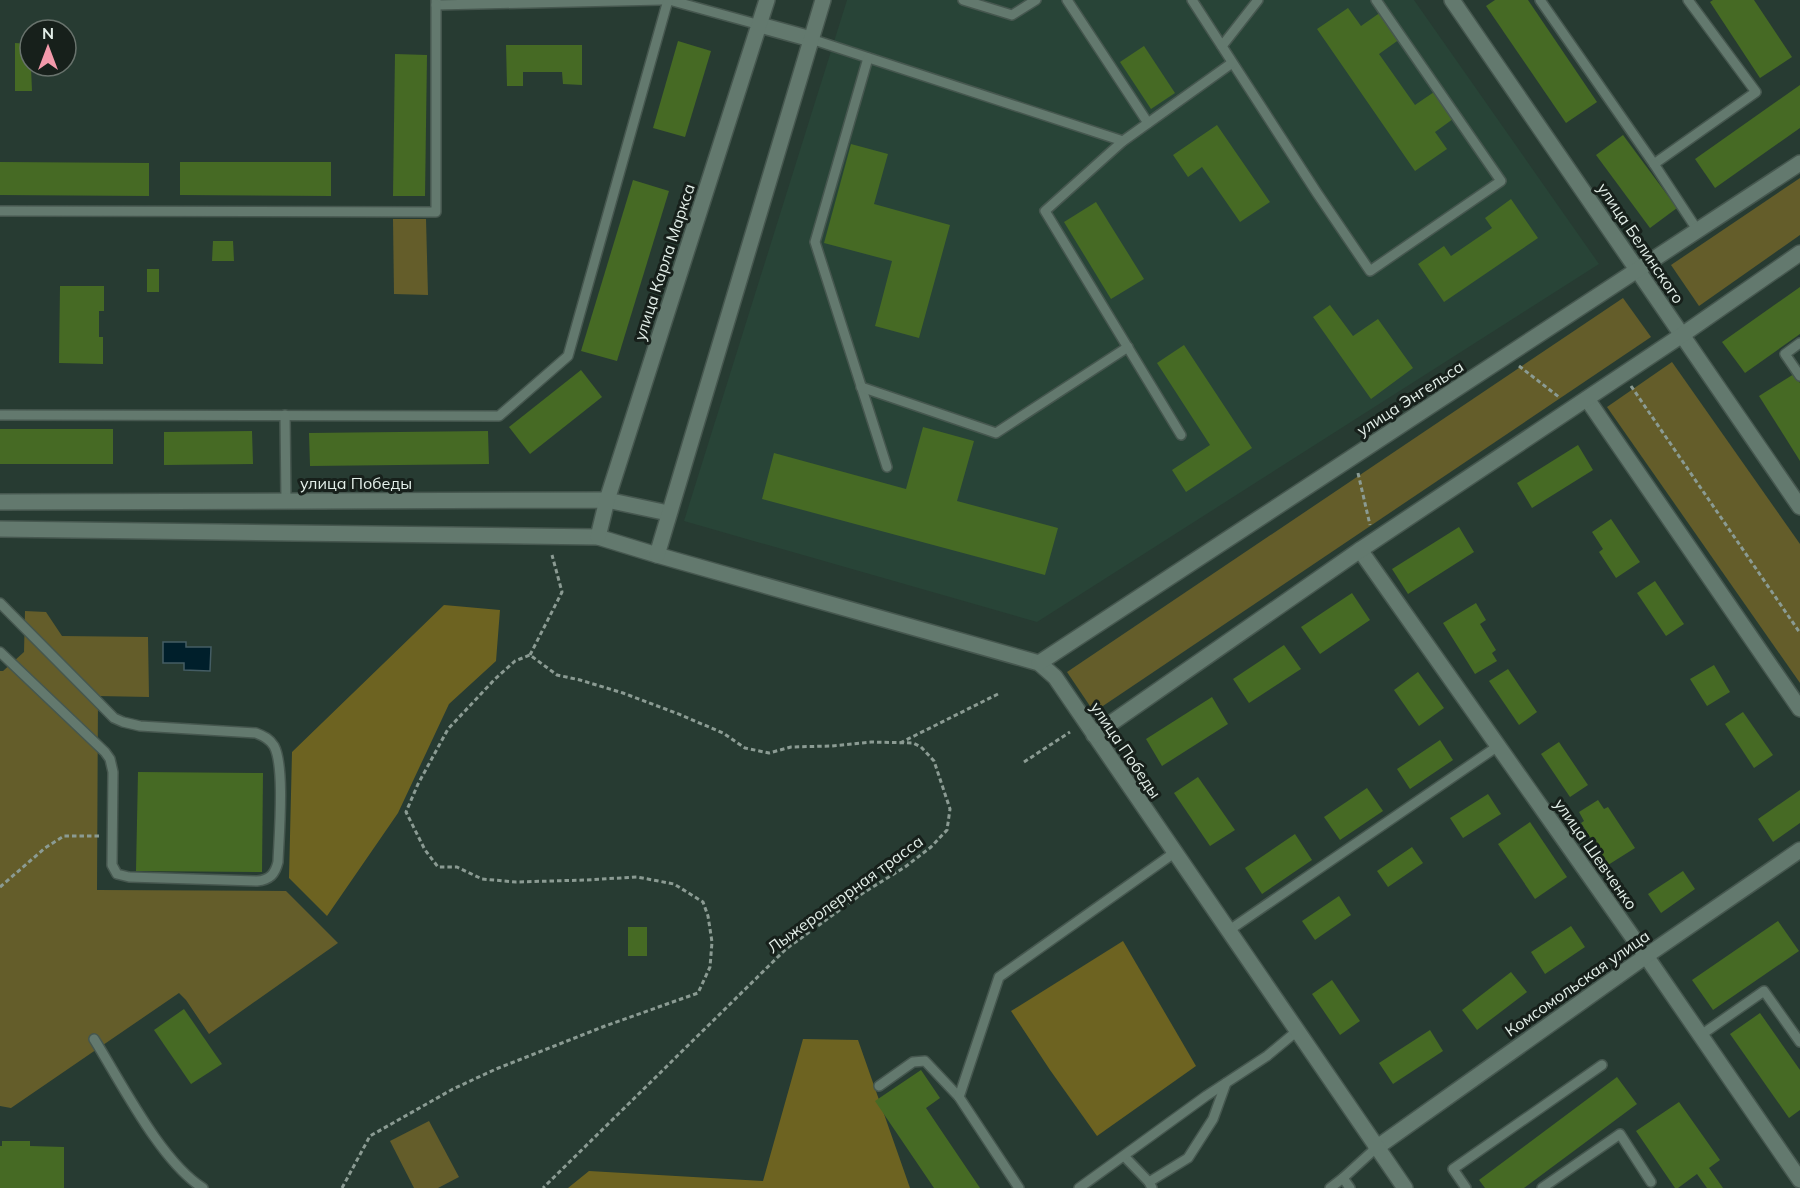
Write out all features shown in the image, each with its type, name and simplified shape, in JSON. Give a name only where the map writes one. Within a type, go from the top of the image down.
[{"type":"street","name":"улица Карла Маркса","points":[[598,537],[607,500],[767,0]]},
{"type":"street","points":[[657,555],[823,0]]},
{"type":"street","name":"улица Белинского","points":[[1452,0],[1800,507]]},
{"type":"street","points":[[760,25],[811,39]]},
{"type":"street","name":"улица Энгельса","points":[[1039,663],[1800,164]]},
{"type":"street","points":[[1094,735],[1374,540],[1682,335],[1800,253]]},
{"type":"street","points":[[1580,403],[1800,709]]},
{"type":"street","name":"улица Победы","points":[[0,502],[607,500],[668,513]]},
{"type":"street","name":"улица Победы","points":[[0,529],[598,537],[1039,663],[1055,677],[1405,1188]]},
{"type":"street","name":"улица Шевченко","points":[[1360,550],[1646,956],[1800,1180]]},
{"type":"street","name":"Комсомольская улица","points":[[1376,1148],[1646,956],[1800,850]]},
{"type":"lane","points":[[0,211],[436,212],[436,2],[662,0]]},
{"type":"lane","points":[[0,415],[499,416],[568,356],[669,0],[760,25]]},
{"type":"lane","points":[[963,0],[1012,15],[1036,0]]},
{"type":"lane","points":[[1067,0],[1148,123]]},
{"type":"lane","points":[[1192,0],[1370,271],[1501,181],[1376,0]]},
{"type":"lane","points":[[1222,46],[1258,0]]},
{"type":"lane","points":[[1540,0],[1698,231]]},
{"type":"lane","points":[[1654,164],[1756,92],[1688,0]]},
{"type":"lane","points":[[811,39],[1123,141]]},
{"type":"lane","points":[[868,58],[814,242],[886,467]]},
{"type":"lane","points":[[1181,435],[1045,210],[1123,141],[1233,63]]},
{"type":"lane","points":[[1800,343],[1785,354],[1800,376]]},
{"type":"lane","points":[[861,387],[996,433],[1128,347]]},
{"type":"lane","points":[[285,415],[286,501]]},
{"type":"lane","points":[[0,603],[114,718],[140,726],[256,733],[269,739],[274,745],[280,765],[276,870],[269,878],[257,881],[117,874],[112,865],[113,772],[110,759],[0,652]]},
{"type":"lane","points":[[1228,931],[1498,746]]},
{"type":"lane","points":[[959,1097],[999,977],[1174,853]]},
{"type":"lane","points":[[1701,1035],[1764,991],[1800,1042]]},
{"type":"lane","points":[[1079,1188],[1267,1056],[1297,1031]]},
{"type":"lane","points":[[94,1039],[155,1137],[190,1180],[203,1188]]},
{"type":"lane","points":[[879,1086],[913,1062],[925,1061],[959,1097],[1019,1188]]},
{"type":"lane","points":[[1466,1188],[1453,1169],[1602,1065]]},
{"type":"lane","points":[[1124,1156],[1151,1185],[1188,1158],[1213,1119],[1226,1083]]},
{"type":"lane","points":[[1542,1188],[1620,1134],[1651,1182]]},
{"type":"lane","points":[[1330,1188],[1376,1148]]},
{"type":"lane","points":[[1343,1178],[1350,1188]]},
{"type":"path","points":[[1507,357],[1580,403]]},
{"type":"path","points":[[1630,384],[1800,633]]},
{"type":"path","points":[[1354,457],[1374,540]]},
{"type":"path","points":[[342,1188],[370,1136],[453,1089],[496,1069],[605,1026],[698,993],[710,968],[712,942],[708,916],[703,902],[674,884],[638,877],[540,881],[482,879],[456,867],[438,867],[425,850],[406,812],[418,784],[448,729],[508,666],[515,660],[530,655],[562,592],[552,555]]},
{"type":"path","name":"Лыжеролеррная трасса","points":[[530,655],[557,675],[623,693],[676,713],[723,733],[745,748],[769,753],[791,747],[871,742],[913,743],[921,747],[934,761],[950,809],[947,830],[931,847],[786,950],[543,1188]]},
{"type":"path","points":[[899,743],[998,694]]},
{"type":"path","points":[[1024,762],[1070,732]]},
{"type":"path","points":[[0,887],[45,848],[64,836],[112,836]]},
{"type":"shaded area","points":[[847,0],[1414,0],[1599,264],[1037,622],[684,521]]},
{"type":"shaded area","points":[[1800,178],[1800,235],[1699,306],[1671,265]]},
{"type":"shaded area","points":[[393,219],[426,219],[428,295],[394,294]]},
{"type":"shaded area","points":[[1623,298],[1651,337],[1094,712],[1067,672]]},
{"type":"shaded area","points":[[1672,362],[1800,544],[1800,683],[1607,407]]},
{"type":"shaded area","points":[[444,605],[500,610],[496,661],[449,704],[398,813],[327,916],[289,878],[292,752]]},
{"type":"shaded area","points":[[25,611],[46,612],[62,636],[148,637],[149,697],[98,696],[97,890],[286,891],[338,943],[209,1034],[179,993],[11,1108],[0,1106],[0,671],[3,671],[24,652]]},
{"type":"shaded area","points":[[1123,941],[1196,1066],[1097,1136],[1011,1011]]},
{"type":"shaded area","points":[[803,1039],[858,1040],[910,1188],[568,1188],[589,1171],[763,1181]]},
{"type":"shaded area","points":[[429,1121],[459,1177],[438,1188],[414,1188],[390,1141]]},
{"type":"water","points":[[163,642],[186,642],[186,647],[211,647],[210,671],[184,670],[184,663],[163,663]]},
{"type":"building","points":[[1495,0],[1528,0],[1597,102],[1566,123],[1486,6]]},
{"type":"building","points":[[1713,0],[1754,0],[1792,57],[1760,78],[1710,2]]},
{"type":"building","points":[[1348,8],[1361,26],[1381,12],[1400,39],[1379,54],[1415,105],[1434,92],[1453,119],[1435,132],[1447,149],[1415,171],[1317,29]]},
{"type":"building","points":[[678,41],[711,51],[685,137],[653,128]]},
{"type":"building","points":[[15,43],[18,43],[18,78],[31,78],[32,91],[15,91]]},
{"type":"building","points":[[506,45],[582,45],[582,85],[563,84],[562,72],[523,72],[523,86],[507,86]]},
{"type":"building","points":[[1144,46],[1175,93],[1151,109],[1120,62]]},
{"type":"building","points":[[395,54],[427,55],[425,196],[393,196]]},
{"type":"building","points":[[1800,85],[1800,128],[1715,188],[1695,159]]},
{"type":"building","points":[[1217,125],[1270,202],[1240,222],[1202,167],[1188,177],[1173,155]]},
{"type":"building","points":[[1623,135],[1677,208],[1650,228],[1596,155]]},
{"type":"building","points":[[851,144],[888,154],[874,204],[950,225],[919,338],[875,326],[892,261],[824,243]]},
{"type":"building","points":[[0,162],[149,163],[149,196],[0,195]]},
{"type":"building","points":[[180,162],[331,162],[331,196],[180,195]]},
{"type":"building","points":[[633,180],[669,191],[617,361],[581,351]]},
{"type":"building","points":[[1511,199],[1538,238],[1444,302],[1418,264],[1444,246],[1451,256],[1492,228],[1485,218]]},
{"type":"building","points":[[1096,202],[1144,279],[1111,299],[1064,222]]},
{"type":"building","points":[[213,241],[233,241],[234,261],[212,261]]},
{"type":"building","points":[[147,269],[159,269],[159,292],[147,292]]},
{"type":"building","points":[[60,286],[104,286],[104,311],[99,311],[99,337],[103,337],[103,364],[59,363]]},
{"type":"building","points":[[1800,287],[1800,334],[1745,373],[1722,342]]},
{"type":"building","points":[[1330,305],[1353,336],[1378,319],[1413,368],[1371,399],[1313,317]]},
{"type":"building","points":[[1184,345],[1252,448],[1186,492],[1172,470],[1210,445],[1157,363]]},
{"type":"building","points":[[581,370],[602,397],[530,454],[509,427]]},
{"type":"building","points":[[1794,374],[1800,383],[1800,461],[1759,396]]},
{"type":"building","points":[[923,427],[974,441],[957,501],[1058,528],[1045,575],[762,499],[774,453],[906,489]]},
{"type":"building","points":[[0,429],[113,429],[113,464],[0,464]]},
{"type":"building","points":[[252,431],[253,464],[164,465],[164,432]]},
{"type":"building","points":[[488,431],[489,464],[310,466],[309,433]]},
{"type":"building","points":[[1578,445],[1593,470],[1532,508],[1517,483]]},
{"type":"building","points":[[1611,519],[1640,562],[1616,578],[1599,552],[1603,549],[1592,532]]},
{"type":"building","points":[[1459,527],[1474,552],[1408,594],[1392,569]]},
{"type":"building","points":[[1655,581],[1684,624],[1666,636],[1637,593]]},
{"type":"building","points":[[1352,593],[1370,620],[1320,654],[1301,627]]},
{"type":"building","points":[[1476,603],[1486,620],[1480,624],[1496,650],[1492,653],[1497,661],[1475,674],[1443,623]]},
{"type":"building","points":[[1284,645],[1301,669],[1249,703],[1233,679]]},
{"type":"building","points":[[1714,665],[1730,692],[1707,706],[1690,679]]},
{"type":"building","points":[[1508,669],[1537,712],[1519,725],[1489,681]]},
{"type":"building","points":[[1418,672],[1444,708],[1419,726],[1394,690]]},
{"type":"building","points":[[1212,697],[1228,724],[1162,766],[1146,739]]},
{"type":"building","points":[[1743,712],[1773,755],[1754,768],[1725,724]]},
{"type":"building","points":[[1440,740],[1453,760],[1410,789],[1397,769]]},
{"type":"building","points":[[1559,742],[1588,785],[1570,797],[1541,754]]},
{"type":"building","points":[[138,772],[263,773],[262,872],[136,871]]},
{"type":"building","points":[[1198,777],[1235,830],[1210,846],[1174,793]]},
{"type":"building","points":[[1367,788],[1383,811],[1340,840],[1324,817]]},
{"type":"building","points":[[1800,790],[1800,823],[1773,842],[1758,819]]},
{"type":"building","points":[[1488,794],[1501,814],[1463,838],[1450,818]]},
{"type":"building","points":[[1598,800],[1604,809],[1608,807],[1635,848],[1608,865],[1581,823],[1584,821],[1579,812]]},
{"type":"building","points":[[1530,822],[1567,877],[1535,899],[1498,844]]},
{"type":"building","points":[[1295,834],[1312,860],[1262,894],[1245,868]]},
{"type":"building","points":[[1412,847],[1423,863],[1388,887],[1377,871]]},
{"type":"building","points":[[1683,871],[1695,889],[1661,913],[1648,894]]},
{"type":"building","points":[[1339,896],[1351,915],[1315,940],[1302,921]]},
{"type":"building","points":[[1778,921],[1799,951],[1713,1010],[1692,980]]},
{"type":"building","points":[[1571,926],[1585,947],[1545,974],[1531,952]]},
{"type":"building","points":[[628,927],[647,927],[647,956],[628,956]]},
{"type":"building","points":[[1511,972],[1527,992],[1477,1030],[1462,1010]]},
{"type":"building","points":[[1332,980],[1360,1021],[1340,1035],[1312,994]]},
{"type":"building","points":[[184,1009],[222,1064],[191,1084],[154,1030]]},
{"type":"building","points":[[1760,1013],[1800,1070],[1800,1110],[1789,1118],[1730,1034]]},
{"type":"building","points":[[1430,1030],[1443,1051],[1393,1084],[1379,1063]]},
{"type":"building","points":[[921,1070],[940,1098],[926,1108],[980,1188],[934,1188],[875,1101]]},
{"type":"building","points":[[1617,1077],[1637,1104],[1524,1188],[1485,1188],[1479,1180]]},
{"type":"building","points":[[1679,1102],[1720,1160],[1709,1168],[1723,1188],[1707,1188],[1697,1174],[1675,1188],[1636,1131]]},
{"type":"building","points":[[2,1141],[30,1141],[30,1146],[64,1147],[64,1188],[0,1188]]}]
